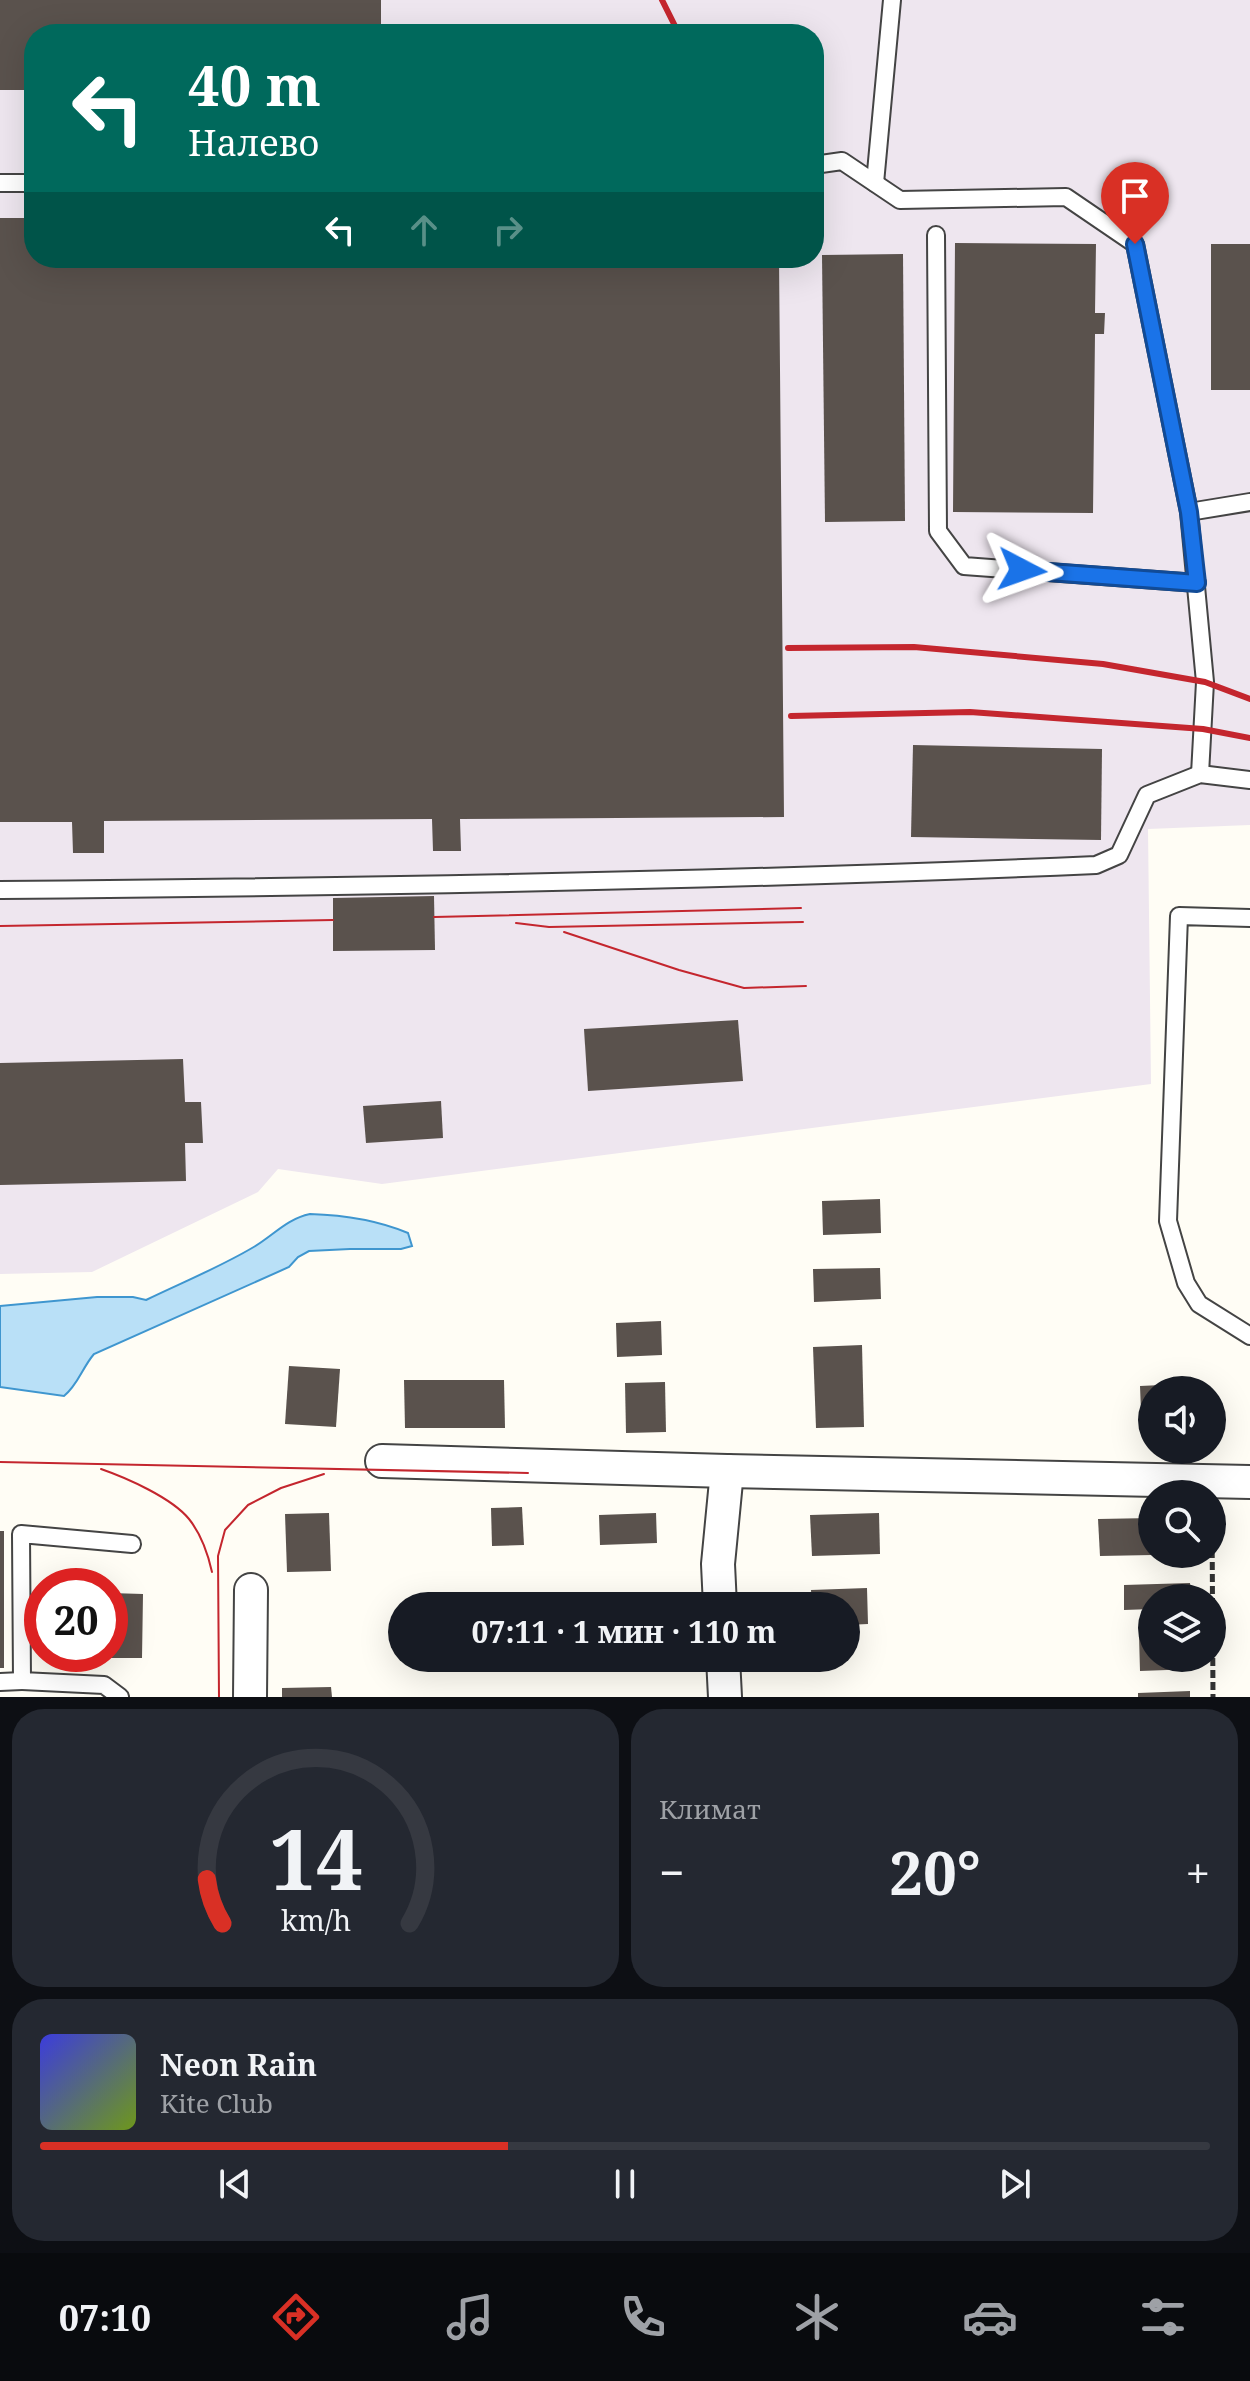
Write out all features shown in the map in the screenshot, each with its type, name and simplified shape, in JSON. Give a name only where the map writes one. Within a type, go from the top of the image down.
[{"type":"street","points":[[382,1461],[1250,1482]]},
{"type":"street","points":[[719,1592],[718,1564],[727,1471]]},
{"type":"street","points":[[250,1697],[251,1590]]},
{"type":"street","points":[[724,1672],[725,1697]]},
{"type":"lane","points":[[875,183],[892,0]]},
{"type":"lane","points":[[824,164],[842,161],[900,200],[1066,197],[1135,244],[1189,512],[1205,682],[1200,774]]},
{"type":"lane","points":[[0,183],[24,183]]},
{"type":"lane","points":[[936,235],[938,531],[964,566],[1197,583]]},
{"type":"lane","points":[[1189,512],[1250,502]]},
{"type":"lane","points":[[0,890],[501,885],[845,876],[1096,865],[1119,855],[1147,795],[1200,774],[1250,780]]},
{"type":"lane","points":[[1250,918],[1179,916],[1168,1221],[1186,1283],[1199,1304],[1250,1336]]},
{"type":"lane","points":[[22,1681],[21,1534],[132,1544]]},
{"type":"lane","points":[[0,1682],[104,1685],[120,1697]]},
{"type":"path","points":[[1212,1568],[1213,1697]]},
{"type":"shaded area","points":[[0,0],[1250,0],[1250,825],[1148,829],[1151,1084],[382,1184],[278,1169],[258,1192],[92,1272],[0,1274]]},
{"type":"water","points":[[301,1216],[348,1217],[384,1225],[408,1233],[412,1246],[401,1249],[309,1251],[289,1267],[94,1354],[64,1396],[0,1387],[0,1306],[97,1297],[146,1300],[226,1262]]},
{"type":"building","points":[[0,0],[381,0],[381,24],[24,24],[24,90],[0,90]]},
{"type":"building","points":[[0,218],[24,218],[24,268],[779,268],[784,817],[460,819],[461,851],[433,851],[432,819],[104,821],[104,853],[73,853],[72,822],[0,822]]},
{"type":"building","points":[[955,243],[1096,244],[1095,313],[1105,313],[1104,334],[1095,334],[1093,513],[953,512]]},
{"type":"building","points":[[1211,244],[1250,244],[1250,390],[1211,390]]},
{"type":"building","points":[[903,254],[905,521],[825,522],[824,255]]},
{"type":"building","points":[[913,745],[1102,749],[1101,840],[911,837]]},
{"type":"building","points":[[434,896],[435,950],[333,951],[333,898]]},
{"type":"building","points":[[738,1020],[743,1081],[588,1091],[584,1029]]},
{"type":"building","points":[[183,1059],[185,1102],[201,1102],[203,1143],[185,1143],[186,1181],[0,1185],[0,1063]]},
{"type":"building","points":[[441,1101],[443,1138],[366,1143],[363,1106]]},
{"type":"building","points":[[880,1199],[881,1233],[823,1235],[822,1201]]},
{"type":"building","points":[[880,1268],[881,1299],[814,1302],[813,1269]]},
{"type":"building","points":[[661,1321],[662,1355],[617,1357],[616,1323]]},
{"type":"building","points":[[862,1345],[864,1427],[816,1428],[813,1347]]},
{"type":"building","points":[[289,1366],[340,1369],[336,1427],[285,1424]]},
{"type":"building","points":[[404,1380],[504,1380],[505,1428],[405,1428]]},
{"type":"building","points":[[665,1382],[666,1432],[626,1433],[625,1383]]},
{"type":"building","points":[[522,1507],[524,1545],[492,1546],[491,1508]]},
{"type":"building","points":[[329,1513],[331,1571],[287,1572],[285,1514]]},
{"type":"building","points":[[656,1513],[657,1543],[600,1545],[599,1515]]},
{"type":"building","points":[[879,1513],[880,1554],[812,1556],[810,1515]]},
{"type":"building","points":[[1138,1518],[1138,1555],[1100,1556],[1098,1519]]},
{"type":"building","points":[[0,1531],[4,1531],[4,1668],[0,1668]]},
{"type":"building","points":[[1124,1585],[1138,1585],[1138,1610],[1124,1610]]},
{"type":"building","points":[[867,1588],[868,1624],[860,1624],[860,1592],[811,1590]]},
{"type":"building","points":[[128,1594],[143,1594],[142,1658],[128,1658]]},
{"type":"building","points":[[331,1687],[332,1697],[282,1697],[282,1688]]},
{"type":"building","points":[[1190,1691],[1190,1697],[1138,1697],[1138,1693]]},
{"type":"tram line","points":[[434,917],[801,908]]},
{"type":"tram line","points":[[0,926],[333,920]]},
{"type":"tram line","points":[[516,923],[549,927],[803,922]]},
{"type":"tram line","points":[[564,932],[744,988],[806,986]]},
{"type":"tram line","points":[[0,1462],[528,1473]]},
{"type":"tram line","points":[[101,1469],[148,1490],[181,1511],[200,1538],[212,1572]]},
{"type":"tram line","points":[[219,1697],[218,1556],[225,1530],[248,1505],[281,1488],[324,1474]]},
{"type":"railway","points":[[662,0],[674,24]]},
{"type":"railway","points":[[788,648],[914,647],[1103,664],[1205,682],[1250,699]]},
{"type":"railway","points":[[791,716],[970,712],[1203,729],[1250,738]]},
{"type":"route","points":[[1022,570],[1197,583],[1189,512],[1135,244]]}]
